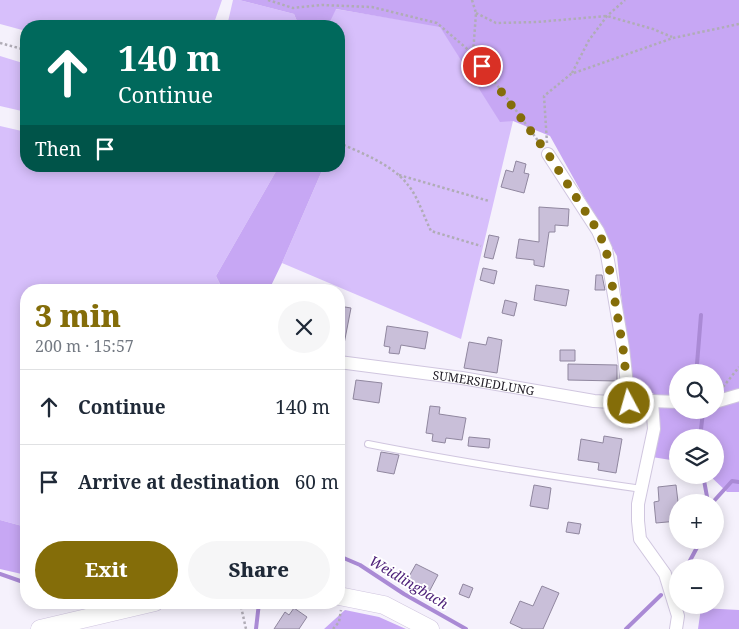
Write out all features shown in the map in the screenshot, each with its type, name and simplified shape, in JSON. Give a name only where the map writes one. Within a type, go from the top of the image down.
[{"type":"main road","points":[[345,597],[384,605],[430,629]]},
{"type":"main road","points":[[40,629],[125,609]]},
{"type":"street","points":[[548,154],[598,231],[606,249],[623,348],[629,403]]},
{"type":"street","name":"SUMERSIEDLUNG","points":[[345,363],[462,378],[594,401],[629,403],[652,400],[669,401]]},
{"type":"street","points":[[724,399],[739,395]]},
{"type":"street","points":[[652,400],[654,429],[638,504],[640,539],[665,574],[678,616],[676,629]]},
{"type":"lane","points":[[368,444],[549,476],[642,489]]},
{"type":"path","points":[[268,0],[293,8],[322,5],[372,7],[437,23],[473,54],[548,154]]},
{"type":"path","points":[[322,5],[324,0]]},
{"type":"path","points":[[472,0],[476,12],[473,54]]},
{"type":"path","points":[[571,74],[589,40],[607,16],[625,0]]},
{"type":"path","points":[[476,12],[496,23],[537,22],[607,16],[653,29],[673,38]]},
{"type":"path","points":[[548,154],[544,96],[571,74],[673,38],[739,24]]},
{"type":"path","points":[[0,43],[20,48]]},
{"type":"path","points":[[345,146],[385,166],[398,175],[409,186],[431,231],[481,246]]},
{"type":"path","points":[[398,175],[489,201]]},
{"type":"path","points":[[724,385],[739,366]]},
{"type":"path","points":[[242,609],[246,629]]},
{"type":"path","points":[[333,629],[339,622],[342,609]]},
{"type":"shaded area","points":[[0,0],[222,0],[215,20],[20,20],[20,29],[0,24]]},
{"type":"shaded area","points":[[233,0],[239,0],[294,14],[296,20],[228,20]]},
{"type":"shaded area","points":[[239,0],[739,0],[739,492],[727,492],[719,484],[724,484],[724,429],[669,429],[669,460],[652,457],[659,397],[630,380],[617,256],[550,136],[513,121],[500,122],[440,27],[336,9],[331,20],[296,20],[294,14]]},
{"type":"shaded area","points":[[335,9],[440,26],[500,121],[513,121],[461,339],[345,290],[345,284],[331,284],[282,263],[321,172],[345,172],[345,20],[330,20]]},
{"type":"shaded area","points":[[0,56],[20,62],[20,111],[0,106]]},
{"type":"shaded area","points":[[0,126],[20,131],[20,172],[276,172],[216,276],[220,284],[20,284],[20,525],[0,520]]},
{"type":"shaded area","points":[[276,172],[321,172],[272,284],[220,284],[216,276]]},
{"type":"shaded area","points":[[0,520],[20,525],[20,574],[0,569]]},
{"type":"shaded area","points":[[724,609],[739,610],[739,629],[698,629],[700,614],[724,614]]},
{"type":"shaded area","points":[[345,610],[379,617],[406,629],[324,629]]},
{"type":"building","points":[[516,161],[526,164],[524,173],[529,174],[524,193],[501,187],[506,170],[513,172]]},
{"type":"building","points":[[539,207],[569,209],[568,226],[555,225],[555,232],[549,232],[544,267],[534,265],[534,260],[516,258],[519,239],[539,242]]},
{"type":"building","points":[[489,235],[499,237],[493,259],[484,257]]},
{"type":"building","points":[[483,268],[497,271],[494,284],[480,280]]},
{"type":"building","points":[[596,275],[602,275],[605,290],[595,290]]},
{"type":"building","points":[[536,285],[569,290],[566,306],[534,300]]},
{"type":"building","points":[[505,300],[517,303],[514,316],[502,313]]},
{"type":"building","points":[[345,307],[351,308],[345,339]]},
{"type":"building","points":[[387,326],[428,332],[425,349],[401,345],[399,354],[389,353],[390,347],[384,346]]},
{"type":"building","points":[[488,337],[502,340],[497,373],[464,368],[469,342],[486,345]]},
{"type":"building","points":[[560,350],[575,350],[575,361],[560,361]]},
{"type":"building","points":[[568,364],[617,365],[617,381],[568,380]]},
{"type":"building","points":[[356,380],[382,383],[379,403],[353,399]]},
{"type":"building","points":[[430,406],[440,407],[439,414],[466,418],[462,440],[446,438],[445,443],[432,441],[433,434],[426,433]]},
{"type":"building","points":[[604,436],[622,439],[616,473],[598,470],[599,463],[578,460],[581,439],[603,443]]},
{"type":"building","points":[[469,437],[490,439],[489,448],[468,446]]},
{"type":"building","points":[[381,452],[399,455],[394,474],[377,471]]},
{"type":"building","points":[[534,485],[551,488],[548,509],[530,506]]},
{"type":"building","points":[[676,485],[677,494],[669,494],[669,522],[656,523],[654,502],[659,501],[658,487]]},
{"type":"building","points":[[568,522],[581,524],[579,534],[566,532]]},
{"type":"building","points":[[416,564],[438,575],[429,592],[407,580]]},
{"type":"building","points":[[463,584],[473,588],[469,598],[459,594]]},
{"type":"building","points":[[542,586],[559,593],[543,629],[523,629],[510,623],[520,601],[533,606]]},
{"type":"building","points":[[295,609],[307,617],[299,629],[274,629],[285,612],[289,615]]},
{"type":"waterway","points":[[697,364],[701,315]]},
{"type":"waterway","points":[[701,429],[702,419]]},
{"type":"waterway","points":[[720,494],[732,481],[739,482]]},
{"type":"waterway","points":[[705,484],[707,494]]},
{"type":"waterway","points":[[691,559],[696,549]]},
{"type":"waterway","name":"Weidlingbach","points":[[345,559],[360,565],[404,594],[466,629]]},
{"type":"waterway","name":"Weidlingbach","points":[[0,574],[20,581]]},
{"type":"waterway","points":[[626,629],[661,595]]},
{"type":"waterway","points":[[256,629],[258,609]]},
{"type":"route","points":[[482,66],[548,154],[598,231],[606,249],[623,348],[629,403]]}]
